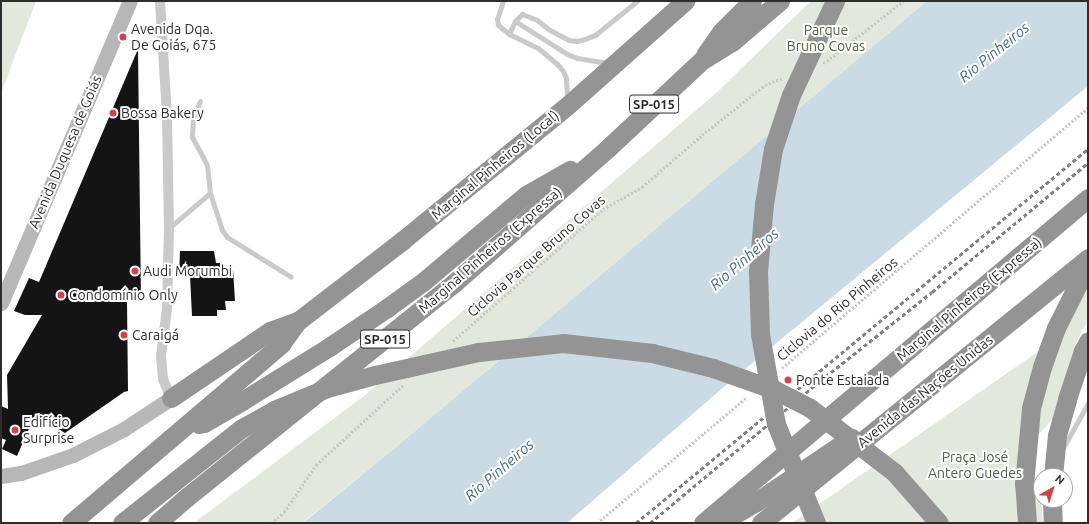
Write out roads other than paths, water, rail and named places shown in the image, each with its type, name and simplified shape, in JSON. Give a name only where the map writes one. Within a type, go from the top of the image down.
[{"type":"highway","name":"Marginal Pinheiros (Local)","points":[[298,321],[404,240],[568,105],[685,1]]},
{"type":"highway","points":[[700,61],[721,32],[752,1]]},
{"type":"highway","name":"Marginal Pinheiros (Expressa)","points":[[157,523],[187,497],[454,283],[608,148],[700,61],[732,42],[780,1]]},
{"type":"highway","points":[[816,523],[776,424],[760,334],[758,272],[764,204],[773,149],[791,95],[835,1]]},
{"type":"highway","points":[[185,426],[204,423],[329,347],[424,281],[526,195],[608,148]]},
{"type":"highway","name":"Marginal Pinheiros (Expressa)","points":[[703,523],[1088,198]]},
{"type":"highway","name":"Avenida das Nações Unidas","points":[[761,523],[1088,258]]},
{"type":"highway","points":[[1027,523],[1024,484],[1031,408],[1042,368],[1056,328],[1088,264]]},
{"type":"highway","points":[[171,398],[270,331],[298,321]]},
{"type":"highway","points":[[71,523],[281,344],[298,321]]},
{"type":"highway","points":[[1053,468],[1057,435],[1067,399],[1088,341]]},
{"type":"highway","points":[[122,523],[242,428],[274,410],[327,388],[376,375],[479,352],[563,343],[652,353],[713,368],[775,390],[810,408],[882,462],[894,472],[939,523]]},
{"type":"highway","points":[[720,523],[756,502],[823,456],[922,394]]},
{"type":"highway","points":[[1052,508],[1052,523]]},
{"type":"street","name":"Avenida Duquesa de Goiás","points":[[1,303],[130,1]]},
{"type":"street","points":[[1,476],[35,468],[73,455],[124,429],[171,398],[163,379],[160,356],[167,309],[169,228],[167,116],[160,1]]},
{"type":"lane","points":[[503,1],[497,19],[498,25],[509,34],[538,48],[560,67],[566,78],[568,105]]},
{"type":"lane","points":[[509,34],[515,21],[522,14],[537,20],[559,35],[577,41],[595,35],[637,1]]},
{"type":"lane","points":[[515,21],[567,54],[577,58],[614,64]]},
{"type":"lane","points":[[200,101],[193,120],[192,137],[207,166],[210,193],[222,230],[227,237],[291,277]]},
{"type":"lane","points":[[169,228],[210,193]]},
{"type":"lane","points":[[1055,468],[1088,403]]},
{"type":"water","name":"Rio Pinheiros","points":[[927,1],[1088,1],[1088,86],[733,379],[567,523],[303,523],[402,442]]},
{"type":"railway","points":[[636,523],[1088,149]]},
{"type":"railway","points":[[650,523],[820,381],[932,292],[1088,163]]},
{"type":"place","name":"Avenida Dqa. De Goiás, 675","points":[[123,37]]},
{"type":"place","name":"Bossa Bakery","points":[[113,113]]},
{"type":"place","name":"Audi Morumbi","points":[[135,271]]},
{"type":"place","name":"Condomínio Only","points":[[61,295]]},
{"type":"place","name":"Caraigá","points":[[124,335]]},
{"type":"place","name":"Ponte Estaiada","points":[[788,380]]},
{"type":"place","name":"Edifício Surprise","points":[[15,430]]},
{"type":"park label","name":"Parque Bruno Covas","points":[[826,38]]},
{"type":"park label","name":"Praça José Antero Guedes","points":[[975,466]]}]
